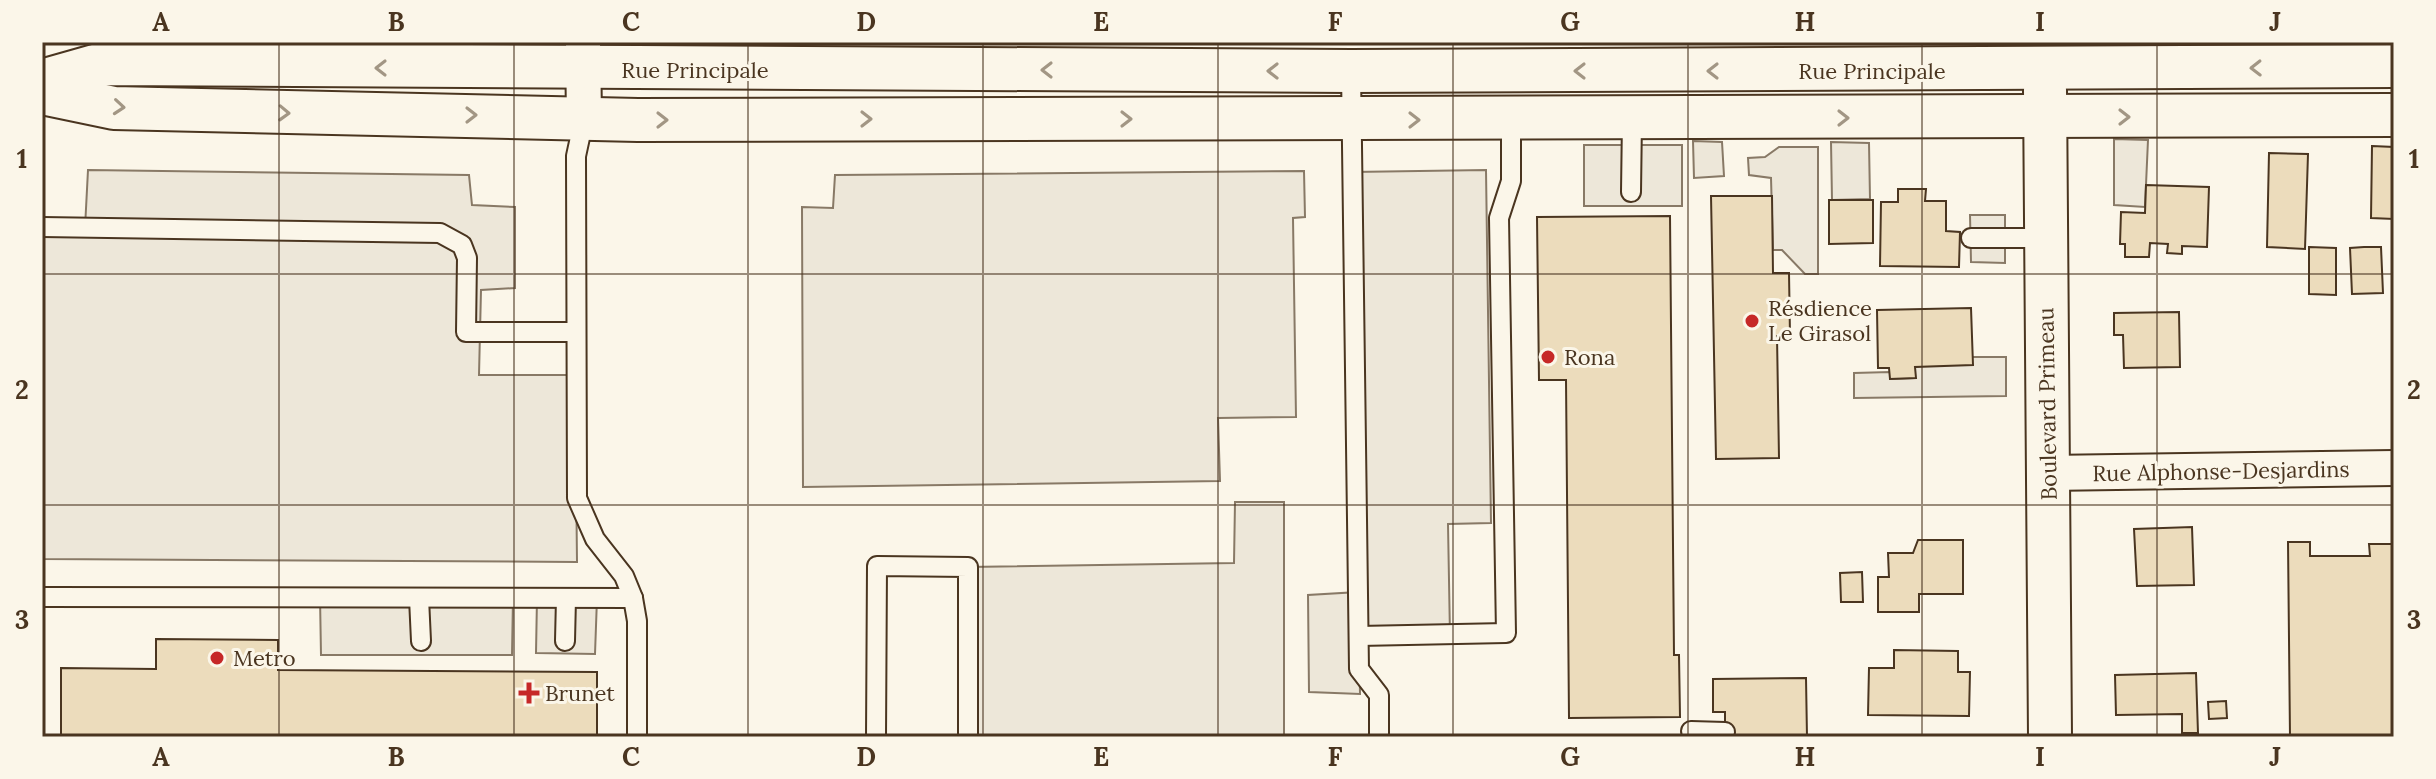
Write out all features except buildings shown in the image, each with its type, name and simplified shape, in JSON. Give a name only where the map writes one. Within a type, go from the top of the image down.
[{"type":"street","name":"Rue Principale","points":[[42,81],[102,53],[732,56],[1351,71],[2394,66]]},
{"type":"street","points":[[583,56],[584,119]]},
{"type":"street","name":"Boulevard Primeau","points":[[2045,70],[2050,737]]},
{"type":"street","points":[[42,93],[114,108],[584,119],[1351,120],[2394,115]]},
{"type":"street","name":"Rue Alphonse-Desjardins","points":[[2048,473],[2394,468]]},
{"type":"lane","points":[[1351,71],[1359,669],[1379,695],[1379,737]]},
{"type":"lane","points":[[584,119],[576,156],[577,498],[595,539],[624,576],[633,598],[637,621],[637,737]]},
{"type":"lane","points":[[1359,636],[1506,633],[1499,218],[1511,181],[1511,119]]},
{"type":"lane","points":[[1631,192],[1632,119]]},
{"type":"lane","points":[[42,227],[440,233],[462,245],[467,258],[466,332],[575,332]]},
{"type":"lane","points":[[1971,238],[2045,238]]},
{"type":"lane","points":[[876,737],[877,566],[968,567],[968,737]]},
{"type":"lane","points":[[42,597],[633,598]]},
{"type":"lane","points":[[419,598],[421,641]]},
{"type":"lane","points":[[565,641],[566,598]]},
{"type":"lane","points":[[1691,731],[1725,732]]},
{"type":"shaded area","points":[[2114,139],[2148,140],[2145,207],[2114,205]]},
{"type":"shaded area","points":[[1693,141],[1722,142],[1724,176],[1694,178]]},
{"type":"shaded area","points":[[1831,142],[1869,143],[1870,199],[1832,200]]},
{"type":"shaded area","points":[[1584,145],[1682,145],[1682,206],[1584,206]]},
{"type":"shaded area","points":[[1779,147],[1818,147],[1818,274],[1805,274],[1782,250],[1773,250],[1771,178],[1749,175],[1748,158],[1765,157]]},
{"type":"shaded area","points":[[88,170],[469,175],[472,205],[515,207],[515,288],[481,290],[479,375],[575,375],[577,562],[42,559],[42,227],[85,228]]},
{"type":"shaded area","points":[[1486,170],[1491,523],[1448,524],[1450,636],[1359,636],[1360,694],[1309,692],[1308,595],[1358,592],[1352,172]]},
{"type":"shaded area","points":[[1304,171],[1305,217],[1293,218],[1296,417],[1218,418],[1220,481],[803,487],[802,207],[833,208],[835,175]]},
{"type":"shaded area","points":[[1970,215],[2005,215],[2005,263],[1971,262]]},
{"type":"shaded area","points":[[1972,357],[2006,357],[2006,396],[1854,398],[1854,373],[1890,372],[1890,379],[1915,378],[1915,367]]},
{"type":"shaded area","points":[[1235,502],[1284,502],[1284,737],[968,737],[968,567],[1234,563]]},
{"type":"shaded area","points":[[320,597],[513,598],[512,655],[321,655]]},
{"type":"shaded area","points":[[537,598],[597,598],[595,654],[536,653]]},
{"type":"place","name":"Résdience Le Girasol","points":[[1752,321]]},
{"type":"place","name":"Rona","points":[[1548,357]]},
{"type":"place","name":"Metro","points":[[217,658]]},
{"type":"place","name":"Brunet","points":[[529,693]]}]
